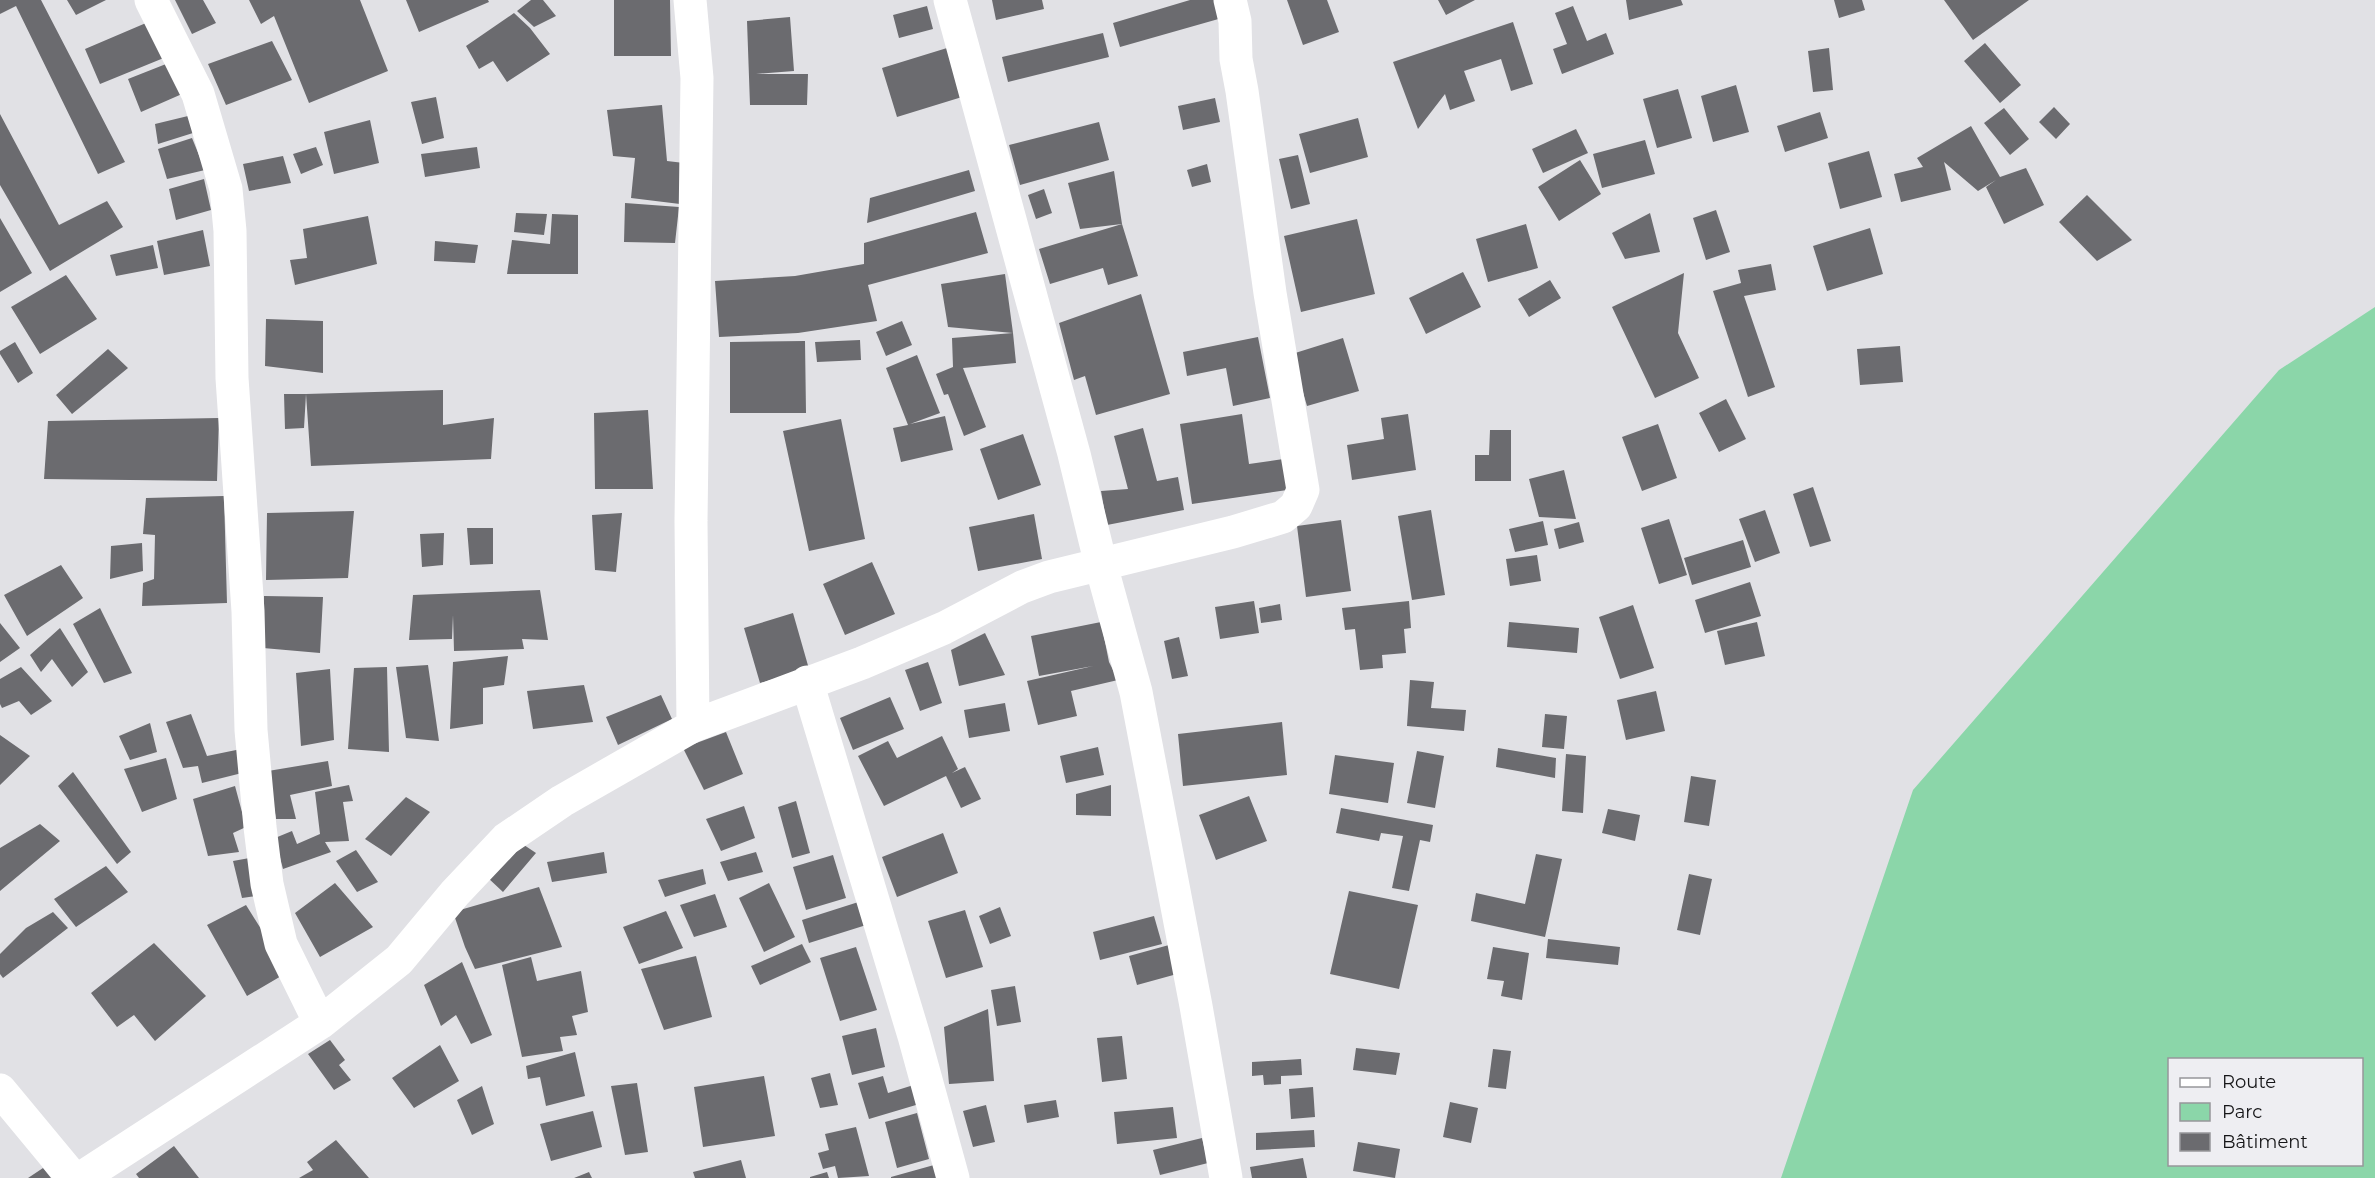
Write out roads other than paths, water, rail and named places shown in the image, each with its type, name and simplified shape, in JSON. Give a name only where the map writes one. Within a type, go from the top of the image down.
[{"type":"street","points":[[152,0],[198,94],[226,189],[230,231],[233,390],[248,612],[251,730],[260,827],[267,884],[281,944],[320,1023]]},
{"type":"street","points":[[690,0],[697,78],[691,521],[693,726]]},
{"type":"street","points":[[950,0],[1074,454],[1101,565],[1136,692],[1192,984],[1226,1178]]},
{"type":"street","points":[[81,1178],[320,1023],[399,960],[455,893],[506,839],[562,801],[693,726],[862,663],[944,628],[1022,587],[1049,577],[1233,532],[1283,517],[1296,506],[1302,490],[1270,293],[1236,59],[1235,21],[1230,0]]},
{"type":"street","points":[[807,682],[914,1036],[953,1178]]},
{"type":"street","points":[[0,1090],[73,1178]]}]
